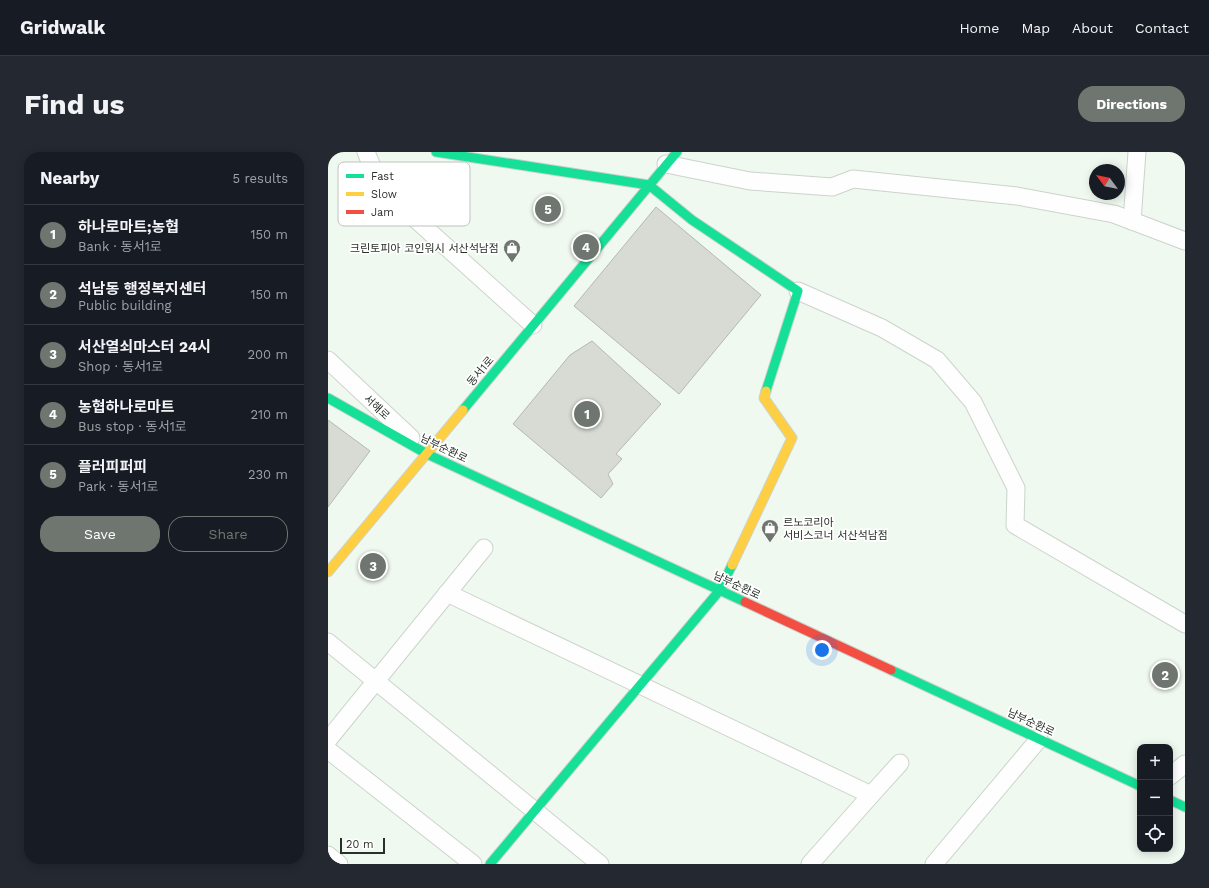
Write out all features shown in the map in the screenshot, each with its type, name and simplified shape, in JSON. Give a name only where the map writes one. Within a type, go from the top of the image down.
[{"type":"street","points":[[366,152],[370,162]]},
{"type":"street","points":[[436,152],[649,185],[692,220],[798,290],[882,328],[937,360],[973,402],[1016,488],[1015,525],[1185,624]]},
{"type":"street","points":[[1132,221],[1137,152]]},
{"type":"street","points":[[672,158],[750,181],[832,187],[853,179],[1017,196],[1114,214],[1185,241]]},
{"type":"street","name":"동서1로","points":[[330,567],[427,454],[672,158]]},
{"type":"street","points":[[423,226],[533,325]]},
{"type":"street","points":[[490,864],[720,590],[792,438],[764,398],[798,290]]},
{"type":"street","name":"서해로","points":[[328,360],[427,454]]},
{"type":"street","name":"남부순환로","points":[[328,398],[427,454],[1137,785]]},
{"type":"street","points":[[328,740],[484,548]]},
{"type":"street","points":[[447,593],[871,795]]},
{"type":"street","points":[[328,642],[600,864]]},
{"type":"street","points":[[934,864],[1039,739]]},
{"type":"street","points":[[328,750],[473,864]]},
{"type":"street","points":[[810,864],[900,763]]},
{"type":"street","points":[[1173,774],[1185,764]]},
{"type":"street","points":[[1173,801],[1185,807]]},
{"type":"street","points":[[328,855],[339,864]]},
{"type":"building","points":[[656,207],[761,295],[679,394],[574,306]]},
{"type":"building","points":[[592,341],[661,404],[616,454],[622,459],[608,474],[613,484],[601,498],[513,424],[570,355]]},
{"type":"building","points":[[328,420],[370,451],[328,507]]},
{"type":"traffic: fast","points":[[436,152],[649,185],[692,220],[798,291],[766,391]]},
{"type":"traffic: fast","points":[[463,410],[677,152]]},
{"type":"traffic: fast","points":[[328,398],[427,454],[745,602]]},
{"type":"traffic: fast","points":[[490,864],[720,590],[732,565]]},
{"type":"traffic: fast","points":[[891,670],[1137,785]]},
{"type":"traffic: fast","points":[[1173,801],[1185,807]]},
{"type":"traffic: slow","points":[[732,565],[792,438],[764,398],[766,391]]},
{"type":"traffic: slow","points":[[328,572],[463,410]]},
{"type":"traffic: jam","points":[[745,602],[891,670]]},
{"type":"place","name":"플러피퍼피","points":[[548,209]]},
{"type":"place","name":"농협하나로마트","points":[[586,247]]},
{"type":"place","name":"크린토피아 코인워시 서산석남점","points":[[512,263]]},
{"type":"place","name":"하나로마트;농협","points":[[587,414]]},
{"type":"place","name":"르노코리아 서비스코너 서산석남점","points":[[770,543]]},
{"type":"place","name":"서산열쇠마스터 24시","points":[[373,566]]},
{"type":"place","name":"석남동 행정복지센터","points":[[1165,675]]}]
